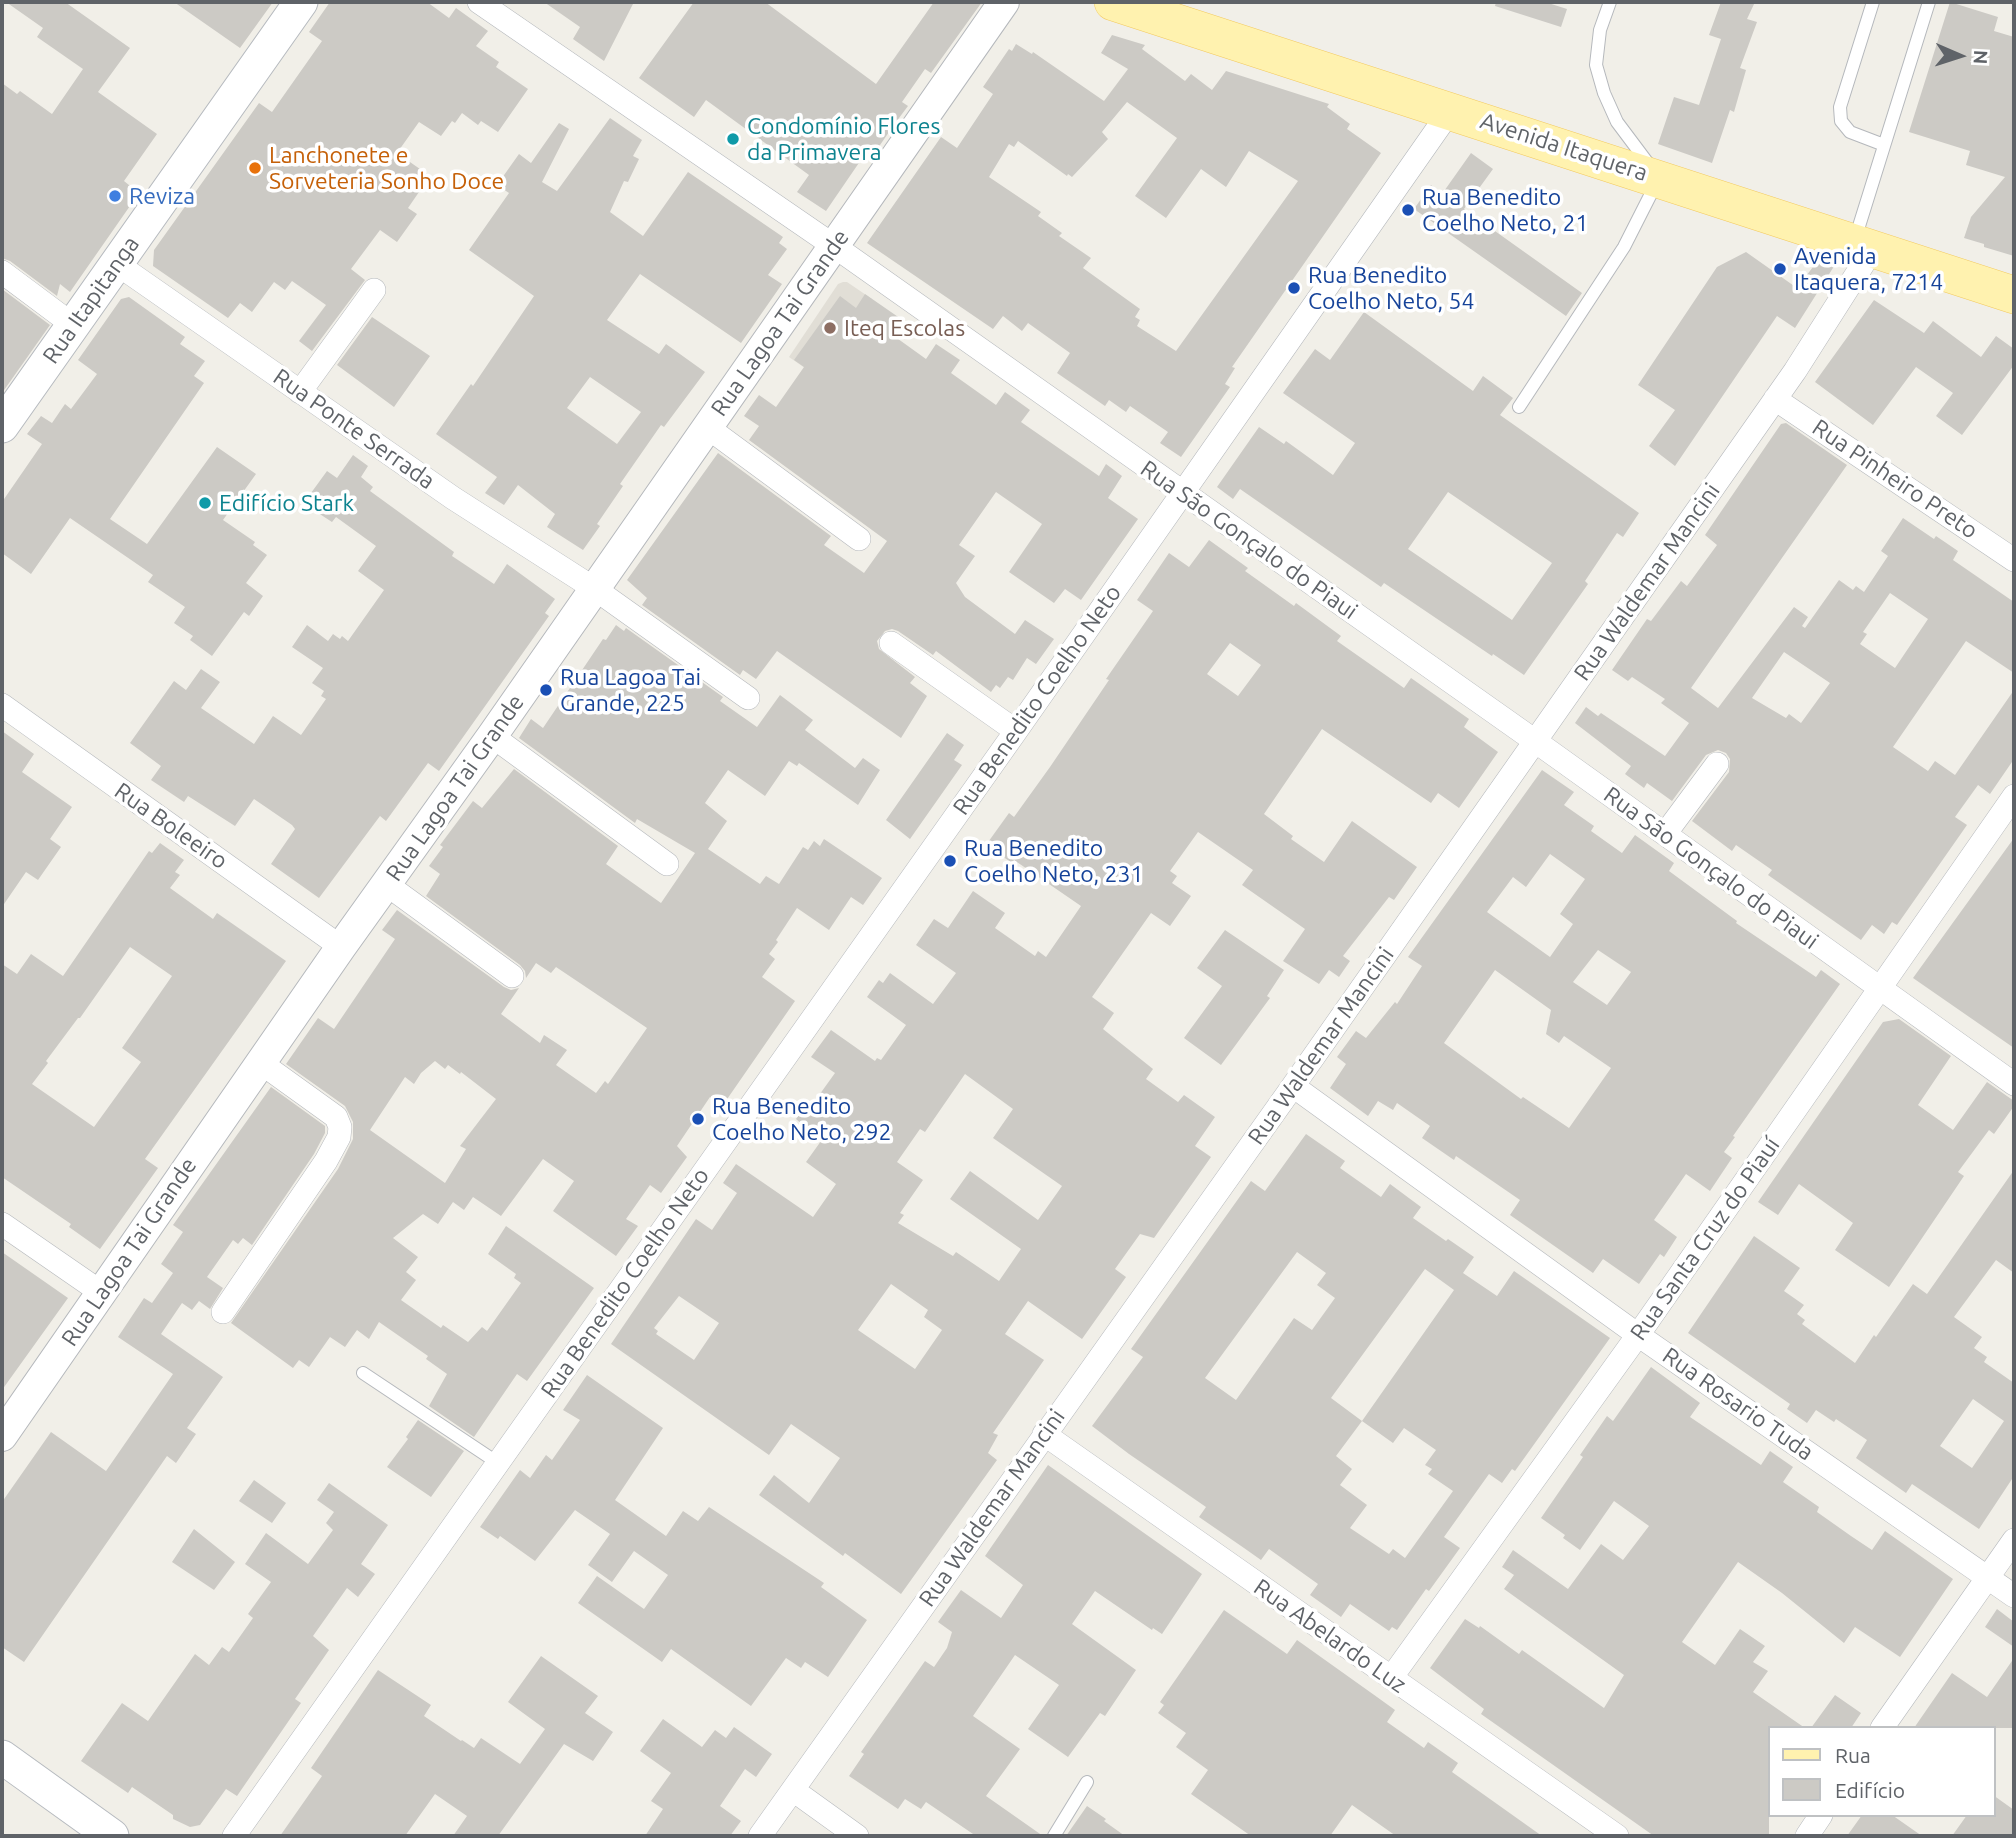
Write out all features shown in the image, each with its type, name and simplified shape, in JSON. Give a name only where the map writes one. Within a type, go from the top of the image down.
[{"type":"main road","name":"Rua Itapitanga","points":[[2,426],[302,2]]},
{"type":"main road","name":"Avenida Itaquera","points":[[1113,2],[1176,17],[1450,111],[2014,295]]},
{"type":"main road","points":[[2,1757],[112,1836]]},
{"type":"street","name":"Rua São Gonçalo do Piaui","points":[[479,2],[834,246],[1535,741],[2014,1084]]},
{"type":"street","name":"Rua Lagoa Tai Grande","points":[[2,1436],[341,947],[492,736],[1004,2]]},
{"type":"street","name":"Rua Benedito Coelho Neto","points":[[234,1836],[1016,731],[1450,111]]},
{"type":"street","name":"Rua Waldemar Mancini","points":[[760,1836],[1293,1086],[1776,398],[1863,246]]},
{"type":"street","name":"Rua Ponte Serrada","points":[[117,264],[464,505],[595,589],[748,698]]},
{"type":"street","points":[[2,272],[73,325]]},
{"type":"street","points":[[300,392],[374,290]]},
{"type":"street","name":"Rua Pinheiro Preto","points":[[1776,398],[2014,561]]},
{"type":"street","points":[[707,428],[859,539]]},
{"type":"street","points":[[891,643],[1016,731]]},
{"type":"street","name":"Rua Boleeiro","points":[[2,705],[341,947]]},
{"type":"street","points":[[492,736],[667,864]]},
{"type":"street","points":[[1665,834],[1717,764]]},
{"type":"street","name":"Rua Santa Cruz do Piauí","points":[[1391,1678],[1638,1335],[2014,796]]},
{"type":"street","points":[[386,884],[512,976]]},
{"type":"street","points":[[223,1312],[320,1171],[339,1137],[337,1117],[261,1063]]},
{"type":"street","name":"Rua Rosario Tuda","points":[[1293,1086],[1638,1335],[2014,1596]]},
{"type":"street","points":[[2,1224],[102,1293]]},
{"type":"street","name":"Rua Abelardo Luz","points":[[1044,1434],[1617,1836]]},
{"type":"street","points":[[1883,1726],[2014,1540]]},
{"type":"street","points":[[793,1790],[858,1836]]},
{"type":"street","points":[[1807,1836],[1820,1817]]},
{"type":"lane","points":[[1519,407],[1624,247],[1659,178],[1617,122],[1602,84],[1597,65],[1600,30],[1610,2]]},
{"type":"lane","points":[[1873,2],[1840,107],[1841,121],[1850,132],[1884,145]]},
{"type":"lane","points":[[1863,246],[1884,145],[1929,2]]},
{"type":"lane","points":[[363,1373],[498,1463]]},
{"type":"lane","points":[[1054,1836],[1087,1782]]},
{"type":"shaded area","name":"Iteq Escolas","points":[[843,282],[872,299],[818,377],[789,357],[838,284]]},
{"type":"building","points":[[6,2],[65,2],[130,48],[98,92],[157,134],[124,181],[139,193],[70,292],[60,284],[57,296],[2,258],[2,83],[17,94],[20,91],[52,114],[83,69],[37,37],[43,28]]},
{"type":"building","points":[[174,2],[273,2],[240,48]]},
{"type":"building","points":[[330,2],[427,2],[449,18],[456,8],[488,31],[476,46],[499,62],[496,67],[528,89],[498,132],[481,121],[478,125],[462,113],[441,136],[419,122],[397,153],[430,176],[408,208],[417,214],[397,242],[380,230],[351,269],[365,280],[312,351],[299,341],[326,305],[292,281],[285,290],[274,282],[252,312],[240,303],[228,318],[153,266],[154,250],[259,103],[272,112],[322,41],[309,32]]},
{"type":"building","points":[[544,2],[634,2],[604,61],[573,39],[580,27]]},
{"type":"building","points":[[694,2],[765,2],[876,84],[934,2],[982,2],[931,73],[925,69],[902,102],[908,106],[871,158],[865,154],[826,211],[797,192],[809,175],[706,100],[694,117],[639,78]]},
{"type":"building","points":[[1496,2],[1545,2],[1567,9],[1561,27],[1495,6]]},
{"type":"building","points":[[1721,2],[1755,2],[1747,19],[1757,22],[1740,68],[1746,70],[1734,112],[1730,110],[1712,163],[1658,144],[1674,97],[1699,105],[1721,39],[1709,35]]},
{"type":"building","points":[[1950,2],[1998,17],[1994,31],[2014,37],[2014,256],[1964,238],[1971,217],[2005,177],[1966,165],[1970,151],[1909,132]]},
{"type":"building","points":[[1112,35],[1145,45],[1142,49],[1185,81],[1191,74],[1212,90],[1226,71],[1329,104],[1327,107],[1350,124],[1347,129],[1381,153],[1232,367],[1235,368],[1225,384],[1230,387],[1181,457],[1160,443],[1168,432],[1130,406],[1126,412],[1109,400],[1105,406],[1057,373],[1070,353],[1028,323],[1022,331],[1003,316],[993,329],[867,243],[941,137],[957,148],[993,94],[983,87],[1009,49],[1012,51],[1016,44],[1032,54],[1033,52],[1104,101],[1128,69],[1101,53]],"holes":[[[1127,102],[1177,138],[1135,196],[1166,218],[1201,169],[1226,187],[1249,151],[1298,181],[1176,351],[1137,326],[1140,320],[1135,317],[1140,309],[1083,268],[1091,258],[1059,236],[1062,233],[1038,216],[1041,212],[989,177],[1009,144],[1014,147],[1018,141],[1072,177],[1108,139],[1102,132]]]},
{"type":"building","points":[[610,118],[642,140],[633,156],[639,159],[628,182],[624,181],[610,212],[643,236],[688,172],[783,237],[779,243],[787,249],[768,275],[782,284],[741,343],[640,274],[607,320],[659,354],[666,344],[705,372],[664,427],[661,425],[620,484],[623,486],[583,550],[547,527],[555,514],[518,485],[504,505],[485,493],[497,477],[436,434],[471,384],[473,386],[534,296],[469,250],[509,193],[497,185],[519,154],[531,163],[559,123],[569,129],[542,182],[557,191]],"holes":[[[590,377],[641,412],[617,444],[567,408]]]},
{"type":"building","points":[[1471,153],[1493,169],[1464,209],[1582,293],[1566,316],[1414,209],[1431,185],[1442,194]]},
{"type":"building","points":[[1746,252],[1797,288],[1822,255],[1838,260],[1795,328],[1777,316],[1675,466],[1649,446],[1675,410],[1638,385],[1717,267]]},
{"type":"building","points":[[2,289],[50,325],[2,393]]},
{"type":"building","points":[[865,294],[904,321],[894,336],[926,359],[936,344],[960,360],[951,373],[996,405],[1005,392],[1030,410],[1021,422],[1099,476],[1106,464],[1122,476],[1108,498],[1138,519],[1081,600],[1065,589],[1054,603],[1009,572],[1042,524],[996,492],[959,545],[975,556],[956,583],[965,597],[1015,634],[1025,620],[1054,639],[1036,664],[1027,658],[1013,680],[1008,677],[1000,688],[996,685],[991,692],[936,651],[933,655],[898,631],[885,631],[877,641],[879,649],[915,677],[910,683],[927,696],[901,738],[777,651],[756,679],[743,670],[740,675],[642,605],[647,598],[627,580],[718,453],[831,536],[824,545],[864,573],[887,541],[749,440],[759,426],[744,416],[759,395],[776,407],[804,367],[794,360],[840,296],[856,308]]},
{"type":"building","points":[[129,297],[185,337],[180,344],[205,361],[194,376],[204,383],[110,519],[147,544],[217,447],[256,474],[223,520],[255,542],[253,545],[267,555],[246,583],[263,596],[249,616],[244,612],[212,656],[190,640],[193,636],[174,623],[185,607],[148,582],[153,575],[70,518],[31,574],[2,553],[2,502],[42,444],[27,434],[41,416],[52,423],[65,404],[71,409],[97,374],[78,360],[121,299]]},
{"type":"building","points":[[1874,300],[1924,333],[1933,321],[1981,357],[1996,336],[2014,349],[2014,365],[1962,435],[1936,416],[1953,393],[1916,367],[1873,425],[1815,382]]},
{"type":"building","points":[[1364,312],[1473,391],[1483,376],[1513,398],[1500,415],[1639,513],[1623,537],[1617,533],[1585,581],[1588,584],[1524,675],[1384,583],[1381,587],[1240,489],[1233,499],[1217,487],[1259,427],[1284,444],[1286,441],[1333,475],[1355,443],[1283,393],[1315,349],[1330,360]],"holes":[[[1448,492],[1552,563],[1512,620],[1408,549]]]},
{"type":"building","points":[[372,317],[430,356],[394,407],[337,365]]},
{"type":"building","points":[[1786,423],[1847,465],[1691,688],[1718,708],[1794,607],[1808,617],[1802,626],[1805,628],[1839,580],[1853,590],[1856,586],[1864,592],[1888,556],[1881,551],[1903,518],[1958,551],[1953,560],[2014,602],[2014,673],[1966,641],[1893,747],[1928,771],[1935,761],[1955,775],[2014,690],[2014,759],[1990,794],[1978,785],[1955,817],[1967,825],[1897,925],[1892,922],[1884,934],[1872,925],[1861,940],[1768,875],[1772,870],[1736,845],[1732,851],[1692,821],[1729,772],[1730,759],[1726,753],[1718,750],[1706,755],[1672,801],[1647,783],[1644,788],[1625,774],[1631,766],[1575,723],[1586,707],[1598,716],[1601,713],[1665,756],[1689,723],[1661,703],[1665,699],[1632,677],[1628,681],[1612,670],[1647,619],[1651,621],[1681,581],[1687,586],[1717,545],[1705,535],[1781,424]],"holes":[[[1890,593],[1928,619],[1895,668],[1860,644],[1867,634],[1863,632]],[[1784,652],[1830,683],[1801,723],[1789,714],[1786,718],[1752,698]]]},
{"type":"building","points":[[353,455],[368,466],[361,477],[373,487],[370,491],[454,552],[452,556],[494,584],[507,564],[555,599],[545,613],[549,616],[439,771],[428,763],[386,821],[380,816],[319,898],[271,864],[295,829],[292,825],[254,799],[235,826],[188,796],[184,802],[151,780],[161,766],[130,743],[174,681],[186,690],[201,669],[220,682],[201,708],[254,744],[273,716],[301,735],[326,699],[321,696],[324,691],[312,683],[323,668],[292,647],[307,625],[328,641],[333,634],[348,641],[384,590],[358,571],[376,546],[336,517],[332,522],[309,507],[317,497],[311,493],[327,471],[337,478]]},
{"type":"building","points":[[1209,540],[1248,568],[1245,571],[1341,636],[1337,641],[1404,688],[1411,678],[1469,719],[1464,727],[1498,752],[1459,808],[1438,793],[1431,803],[1322,729],[1264,814],[1293,836],[1291,839],[1324,862],[1352,821],[1417,867],[1394,900],[1389,897],[1343,956],[1350,961],[1339,977],[1329,970],[1319,984],[1283,961],[1305,929],[1242,885],[1253,870],[1198,832],[1170,871],[1177,876],[1172,883],[1191,896],[1170,926],[1151,913],[1092,997],[1114,1013],[1103,1029],[1153,1069],[1146,1079],[1178,1102],[1184,1095],[1215,1117],[1195,1146],[1211,1157],[1154,1238],[1140,1234],[1115,1269],[1126,1277],[1082,1339],[1028,1301],[1005,1334],[1044,1360],[993,1433],[998,1435],[988,1453],[997,1460],[901,1594],[759,1495],[774,1475],[809,1503],[840,1458],[791,1424],[769,1455],[611,1344],[696,1219],[712,1230],[737,1193],[723,1183],[736,1164],[813,1217],[836,1184],[806,1162],[821,1141],[796,1119],[808,1102],[812,1105],[835,1073],[811,1057],[831,1030],[875,1061],[877,1058],[881,1060],[906,1025],[867,997],[879,980],[883,983],[890,973],[933,1004],[956,973],[916,945],[934,919],[948,928],[973,891],[1005,913],[995,928],[1035,956],[1038,951],[1046,957],[1081,906],[1014,860],[1012,863],[986,845],[1009,813],[1014,817],[1050,767],[1153,611],[1137,600],[1169,553],[1189,567]],"holes":[[[1230,643],[1261,665],[1238,696],[1207,674]],[[965,1074],[1013,1109],[993,1138],[1062,1186],[1038,1220],[970,1171],[950,1199],[1021,1249],[999,1281],[956,1252],[953,1256],[898,1223],[904,1215],[900,1213],[923,1180],[897,1162],[920,1129],[925,1132]],[[891,1284],[928,1310],[924,1317],[942,1330],[915,1369],[858,1330]],[[679,1296],[719,1323],[694,1360],[656,1334],[658,1331],[654,1328]]]},
{"type":"building","points":[[616,625],[624,631],[626,628],[723,697],[720,701],[757,727],[780,695],[813,720],[805,730],[855,768],[863,758],[880,770],[858,805],[799,763],[797,766],[789,761],[765,796],[728,770],[705,803],[727,821],[708,849],[760,884],[766,876],[779,884],[803,847],[808,850],[814,841],[820,846],[824,839],[882,878],[863,905],[851,897],[829,930],[797,908],[776,940],[778,942],[769,954],[775,959],[762,977],[795,1001],[723,1105],[710,1097],[677,1146],[687,1157],[661,1193],[650,1185],[626,1219],[638,1226],[616,1256],[553,1211],[574,1181],[543,1159],[501,1216],[473,1197],[464,1210],[453,1202],[438,1224],[423,1214],[393,1238],[418,1257],[406,1272],[416,1280],[401,1300],[441,1328],[443,1325],[468,1342],[482,1327],[487,1331],[521,1283],[514,1278],[516,1274],[488,1254],[506,1226],[594,1288],[527,1381],[517,1374],[474,1437],[429,1406],[447,1374],[426,1359],[428,1356],[379,1322],[369,1339],[357,1330],[345,1347],[330,1337],[309,1367],[299,1360],[293,1368],[231,1323],[338,1169],[353,1139],[353,1122],[345,1106],[286,1064],[318,1018],[334,1029],[395,939],[382,930],[397,910],[504,987],[511,990],[519,988],[501,1014],[540,1043],[544,1035],[567,1050],[556,1065],[596,1093],[605,1081],[608,1084],[647,1028],[556,967],[551,973],[536,963],[526,978],[520,965],[426,896],[440,874],[429,866],[443,847],[440,845],[473,801],[482,808],[514,769],[618,846],[606,864],[661,903],[695,853],[637,819],[635,823],[519,738],[531,719],[543,728],[603,639],[606,640]],"holes":[[[435,1061],[445,1069],[448,1065],[460,1074],[461,1072],[496,1099],[460,1146],[466,1149],[445,1183],[370,1130],[405,1077],[414,1084],[421,1073]]]},
{"type":"building","points":[[2,731],[34,754],[22,772],[72,807],[50,839],[61,847],[38,880],[26,872],[2,907]]},
{"type":"building","points":[[947,733],[964,745],[954,760],[962,765],[910,839],[886,820]]},
{"type":"building","points":[[1542,770],[1574,792],[1564,805],[1594,826],[1591,831],[1622,853],[1635,835],[1674,863],[1669,871],[1737,921],[1736,923],[1816,977],[1821,970],[1840,984],[1733,1136],[1735,1137],[1724,1152],[1732,1158],[1710,1191],[1686,1174],[1654,1220],[1677,1237],[1664,1257],[1660,1254],[1639,1284],[1603,1259],[1593,1273],[1510,1215],[1520,1200],[1456,1156],[1454,1160],[1422,1138],[1430,1126],[1397,1103],[1393,1110],[1378,1101],[1368,1116],[1330,1088],[1346,1064],[1337,1057],[1356,1031],[1366,1038],[1395,1002],[1397,1004],[1422,966],[1408,957]],"holes":[[[1550,854],[1585,879],[1560,914],[1573,924],[1550,957],[1487,912],[1513,877],[1526,887]],[[1598,950],[1631,972],[1607,1005],[1573,982]],[[1495,970],[1551,1010],[1546,1034],[1559,1043],[1564,1036],[1611,1068],[1569,1128],[1523,1097],[1521,1099],[1444,1043]]]},
{"type":"building","points":[[2014,838],[2014,1048],[1913,978]]},
{"type":"building","points":[[160,843],[184,860],[175,872],[180,875],[170,888],[213,919],[217,913],[286,961],[145,1159],[158,1168],[100,1249],[69,1227],[71,1224],[2,1177],[2,964],[17,974],[31,954],[63,976],[149,851],[152,853]],"holes":[[[130,947],[172,976],[122,1048],[141,1062],[94,1127],[32,1084]]]},
{"type":"building","points":[[1225,930],[1284,970],[1267,996],[1270,998],[1221,1065],[1184,1038],[1222,986],[1197,968]]},
{"type":"building","points":[[1899,1019],[1951,1056],[1918,1105],[1953,1130],[1987,1082],[2014,1101],[2014,1106],[1994,1134],[1989,1130],[1958,1172],[1964,1176],[1889,1287],[1835,1250],[1853,1223],[1799,1184],[1778,1215],[1758,1202],[1883,1022]]},
{"type":"building","points":[[271,1087],[325,1126],[325,1133],[314,1154],[252,1245],[243,1238],[238,1244],[233,1240],[207,1277],[223,1288],[210,1309],[199,1301],[192,1310],[182,1303],[161,1334],[223,1377],[187,1428],[196,1434],[176,1463],[167,1456],[24,1662],[2,1647],[2,1502],[51,1432],[106,1471],[173,1374],[118,1337],[144,1298],[152,1303],[173,1273],[161,1264],[183,1232],[173,1225]]},
{"type":"building","points":[[1306,1134],[1345,1161],[1340,1168],[1381,1197],[1390,1184],[1421,1207],[1413,1218],[1474,1257],[1463,1273],[1497,1296],[1514,1271],[1610,1338],[1515,1471],[1512,1469],[1502,1483],[1489,1474],[1444,1537],[1460,1548],[1397,1630],[1392,1627],[1389,1631],[1350,1604],[1341,1617],[1310,1595],[1318,1584],[1269,1549],[1261,1560],[1199,1517],[1206,1507],[1092,1426],[1143,1357],[1131,1349],[1251,1181],[1265,1191]],"holes":[[[1297,1252],[1326,1273],[1317,1285],[1335,1298],[1312,1330],[1294,1318],[1236,1400],[1205,1378]],[[1425,1269],[1454,1290],[1362,1421],[1331,1398]],[[1362,1421],[1393,1443],[1404,1428],[1436,1450],[1425,1465],[1432,1469],[1428,1474],[1453,1491],[1405,1558],[1393,1549],[1389,1554],[1350,1528],[1367,1505],[1340,1485],[1352,1469],[1336,1456]]]},
{"type":"building","points":[[2014,1170],[2014,1273],[1996,1260],[1954,1317],[1982,1337],[1974,1348],[1987,1357],[1984,1362],[2014,1383],[2014,1476],[1979,1529],[1912,1484],[1906,1493],[1856,1458],[1867,1440],[1836,1419],[1834,1422],[1816,1410],[1807,1423],[1787,1409],[1790,1404],[1688,1333],[1754,1236],[1800,1268],[1784,1291],[1804,1305],[1797,1314],[1805,1320],[1802,1324],[1855,1363],[1913,1284],[1927,1294]],"holes":[[[1973,1399],[2004,1421],[1972,1468],[1940,1446]]]},
{"type":"building","points":[[2,1252],[68,1298],[2,1390]]},
{"type":"building","points":[[1651,1367],[1700,1403],[1690,1417],[1761,1465],[1770,1451],[1793,1467],[1783,1482],[1819,1507],[1817,1512],[1851,1536],[1872,1550],[1885,1531],[1953,1579],[1900,1657],[1855,1627],[1844,1643],[1738,1562],[1682,1642],[1715,1665],[1740,1629],[1765,1646],[1753,1662],[1768,1671],[1753,1692],[1802,1726],[1768,1726],[1769,1836],[1654,1836],[1481,1714],[1484,1709],[1430,1668],[1465,1619],[1479,1628],[1480,1626],[1519,1654],[1522,1650],[1604,1708],[1624,1675],[1504,1589],[1514,1575],[1502,1567],[1513,1550],[1568,1589],[1601,1544],[1623,1560],[1649,1526],[1614,1501],[1580,1550],[1541,1518],[1583,1457],[1580,1455],[1607,1416],[1613,1421]]},
{"type":"building","points":[[587,1375],[663,1428],[615,1500],[666,1536],[683,1511],[698,1521],[709,1507],[824,1583],[821,1587],[867,1620],[828,1677],[805,1662],[801,1668],[786,1658],[751,1706],[671,1649],[662,1662],[578,1603],[597,1576],[644,1609],[668,1575],[634,1551],[612,1582],[588,1565],[610,1534],[575,1510],[535,1561],[500,1536],[498,1539],[480,1527],[520,1470],[530,1478],[546,1455],[552,1460],[580,1420],[563,1410]]},
{"type":"building","points":[[418,1420],[464,1451],[431,1497],[387,1467],[408,1439],[406,1437]]},
{"type":"building","points":[[1048,1465],[1202,1574],[1162,1634],[1095,1591],[1072,1624],[1136,1670],[1105,1716],[1100,1713],[1068,1757],[1028,1729],[1059,1685],[1015,1655],[973,1716],[1020,1749],[986,1796],[1043,1836],[976,1836],[926,1802],[921,1809],[905,1799],[898,1809],[849,1776],[864,1754],[861,1752],[925,1661],[934,1667],[947,1648],[952,1632],[938,1622],[961,1590],[1001,1618],[1023,1585],[985,1556]]},
{"type":"building","points":[[254,1480],[286,1503],[272,1523],[239,1501]]},
{"type":"building","points":[[329,1483],[388,1525],[361,1564],[375,1574],[358,1597],[347,1588],[313,1636],[329,1650],[295,1699],[301,1703],[237,1796],[226,1789],[200,1825],[190,1827],[173,1819],[173,1815],[132,1787],[128,1793],[81,1761],[122,1703],[148,1721],[195,1654],[209,1665],[222,1647],[229,1652],[253,1618],[248,1614],[271,1582],[245,1564],[266,1533],[308,1564],[333,1530],[326,1523],[334,1512],[317,1500]]},
{"type":"building","points":[[194,1529],[235,1562],[214,1590],[172,1562]]},
{"type":"building","points":[[1997,1609],[2014,1622],[2014,1647],[1985,1627]]},
{"type":"building","points":[[1224,1610],[1287,1654],[1297,1640],[1395,1710],[1387,1722],[1424,1748],[1428,1742],[1458,1763],[1452,1772],[1542,1836],[1396,1836],[1352,1805],[1330,1836],[1251,1836],[1191,1794],[1208,1770],[1176,1747],[1186,1733],[1158,1713],[1164,1705],[1160,1702]]},
{"type":"building","points":[[541,1656],[598,1696],[585,1713],[613,1732],[593,1761],[564,1744],[498,1836],[453,1836],[467,1816],[435,1794],[405,1836],[280,1836],[322,1776],[311,1768],[378,1670],[431,1705],[424,1716],[461,1741],[474,1748],[481,1738],[520,1764],[545,1729],[508,1702]]},
{"type":"building","points":[[2014,1658],[2014,1728],[1915,1726],[1952,1673],[1987,1697]]},
{"type":"building","points":[[1835,1695],[1861,1713],[1852,1726],[1812,1726]]},
{"type":"building","points":[[663,1719],[702,1747],[715,1730],[726,1738],[734,1727],[772,1754],[756,1777],[745,1769],[720,1806],[741,1821],[730,1836],[645,1836],[663,1809],[651,1801],[671,1773],[640,1751]]},
{"type":"building","points":[[1995,1796],[2014,1810],[2014,1836],[1952,1836],[1966,1817],[1995,1817]]},
{"type":"building","points":[[1087,1806],[1106,1819],[1104,1821],[1125,1836],[1066,1836]]},
{"type":"building","points":[[1861,1817],[1895,1817],[1922,1836],[1847,1836]]},
{"type":"place","name":"Condomínio Flores da Primavera","points":[[733,139]]},
{"type":"place","name":"Lanchonete e Sorveteria Sonho Doce","points":[[255,168]]},
{"type":"place","name":"Reviza","points":[[115,196]]},
{"type":"place","name":"Rua Benedito Coelho Neto, 21","points":[[1408,210]]},
{"type":"place","name":"Avenida Itaquera, 7214","points":[[1780,269]]},
{"type":"place","name":"Rua Benedito Coelho Neto, 54","points":[[1294,288]]},
{"type":"place","name":"Iteq Escolas","points":[[830,328]]},
{"type":"place","name":"Edifício Stark","points":[[205,503]]},
{"type":"place","name":"Rua Lagoa Tai Grande, 225","points":[[546,690]]},
{"type":"place","name":"Rua Benedito Coelho Neto, 231","points":[[950,861]]},
{"type":"place","name":"Rua Benedito Coelho Neto, 292","points":[[698,1119]]}]
